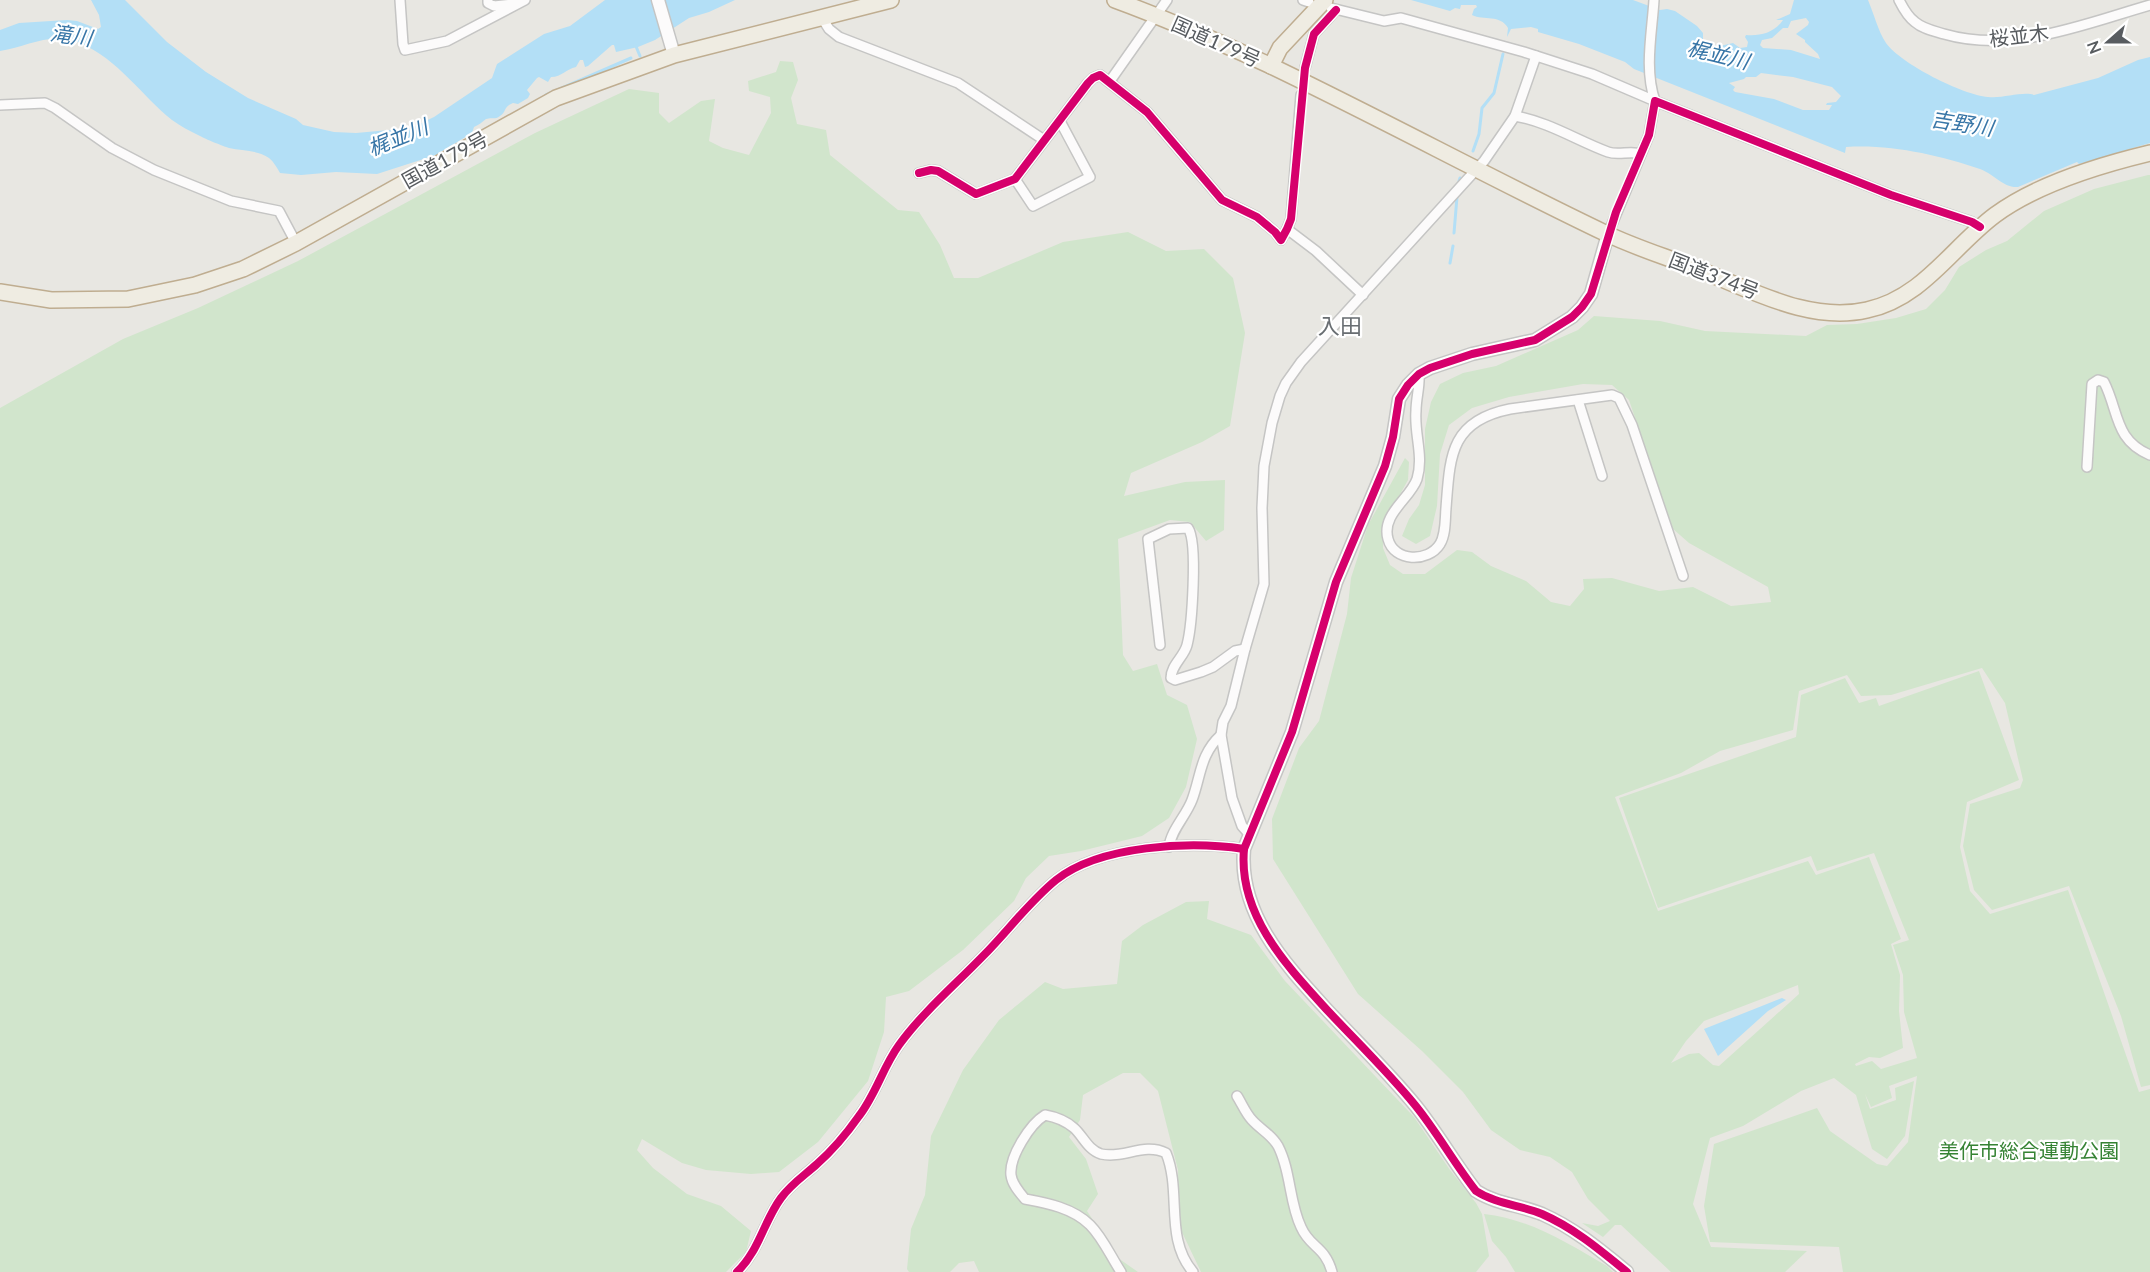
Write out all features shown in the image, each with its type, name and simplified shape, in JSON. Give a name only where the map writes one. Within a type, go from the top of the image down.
[{"type":"highway","name":"国道179号","points":[[0,292],[51,300],[128,299],[195,285],[243,269],[296,243],[556,98],[674,55],[891,0]]},
{"type":"highway","name":"国道179号","points":[[1115,0],[1271,66],[1280,48],[1330,6]]},
{"type":"highway","name":"国道374号","points":[[1271,66],[1608,234],[1788,305],[1826,313],[1847,313],[1878,307],[1906,295],[1980,227],[2016,202],[2065,179],[2150,153]]},
{"type":"street","points":[[400,0],[405,50],[447,41],[521,2]]},
{"type":"street","points":[[488,0],[488,3],[494,6],[521,2]]},
{"type":"street","points":[[658,0],[674,55]]},
{"type":"street","points":[[1110,81],[1167,0]]},
{"type":"street","points":[[1628,1272],[1563,1224],[1540,1213],[1489,1199],[1476,1191],[1414,1104],[1285,964],[1260,925],[1243,865],[1250,835],[1292,732],[1336,582],[1385,466],[1393,437],[1399,399],[1419,374],[1430,368],[1472,354],[1534,340],[1572,317],[1582,308],[1591,294],[1608,234],[1649,135],[1655,100],[1649,71],[1654,0]]},
{"type":"street","name":"桜並木","points":[[1899,0],[1914,22],[1928,29],[1951,36],[1986,42],[2016,40],[2150,5]]},
{"type":"street","points":[[1305,68],[1314,34],[1330,6],[1384,21],[1401,18],[1592,74],[1891,195],[1972,222],[1980,227]]},
{"type":"street","points":[[822,18],[829,29],[839,37],[958,83],[1044,140]]},
{"type":"street","points":[[1250,835],[1242,826],[1232,798],[1221,735],[1223,722],[1232,706],[1245,649],[1264,584],[1262,508],[1264,466],[1280,396],[1301,362],[1484,161],[1503,137],[1515,116],[1536,56]]},
{"type":"street","points":[[919,173],[938,171],[976,194],[1015,179],[1093,78],[1100,75],[1146,112],[1222,200],[1257,217],[1281,240],[1291,219],[1301,95]]},
{"type":"street","points":[[0,105],[45,103],[112,148],[154,170],[231,201],[279,211],[296,243]]},
{"type":"street","points":[[1515,116],[1532,119],[1608,152],[1616,154],[1633,151],[1641,154]]},
{"type":"street","points":[[1015,179],[1033,206],[1090,177],[1060,121]]},
{"type":"street","points":[[1287,229],[1363,295]]},
{"type":"street","points":[[1419,374],[1420,384],[1415,411],[1420,465],[1416,482],[1391,516],[1387,530],[1388,540],[1393,548],[1402,555],[1416,558],[1430,553],[1439,544],[1445,529],[1452,454],[1458,438],[1467,428],[1494,412],[1612,395],[1619,398],[1632,425],[1683,576]]},
{"type":"street","points":[[2087,467],[2092,384],[2098,380],[2104,382],[2120,429],[2130,444],[2150,455]]},
{"type":"street","points":[[1578,400],[1602,476]]},
{"type":"street","points":[[1160,645],[1148,539],[1169,529],[1188,528],[1191,531],[1193,543],[1193,609],[1187,648],[1174,666],[1171,678],[1175,680],[1201,672],[1213,667],[1235,651],[1245,649]]},
{"type":"street","points":[[1169,847],[1170,840],[1192,800],[1199,770],[1214,741],[1221,735]]},
{"type":"street","points":[[737,1272],[757,1247],[780,1200],[793,1184],[837,1145],[861,1115],[873,1096],[887,1064],[911,1028],[1055,881],[1086,863],[1115,854],[1169,847],[1245,849]]},
{"type":"street","points":[[1237,1096],[1251,1119],[1270,1135],[1279,1149],[1300,1226],[1307,1238],[1323,1251],[1329,1260],[1332,1272]]},
{"type":"street","points":[[1121,1272],[1090,1225],[1075,1214],[1055,1206],[1025,1199],[1013,1182],[1012,1159],[1036,1120],[1045,1115],[1058,1117],[1075,1129],[1090,1147],[1099,1153],[1113,1155],[1146,1148],[1157,1148],[1166,1153],[1172,1167],[1175,1199],[1174,1227],[1180,1250],[1193,1272]]},
{"type":"green space","points":[[780,61],[793,62],[798,80],[791,98],[797,124],[826,130],[830,155],[898,210],[919,212],[940,245],[954,278],[978,278],[1063,242],[1128,232],[1166,251],[1204,249],[1233,278],[1245,333],[1230,426],[1202,442],[1131,473],[1124,496],[1185,482],[1225,480],[1224,530],[1206,541],[1190,522],[1170,520],[1118,539],[1123,655],[1133,671],[1157,664],[1167,695],[1187,705],[1197,739],[1186,787],[1169,818],[1142,836],[1081,851],[1049,856],[1026,878],[1014,901],[963,950],[909,991],[886,997],[884,1032],[868,1081],[818,1142],[779,1172],[751,1174],[706,1170],[682,1163],[642,1139],[637,1150],[653,1168],[687,1194],[721,1206],[751,1231],[746,1252],[726,1272],[0,1272],[0,408],[123,339],[198,308],[298,261],[535,133],[629,89],[659,93],[659,113],[669,123],[701,101],[715,99],[709,141],[723,148],[749,155],[771,113],[770,97],[749,91],[748,81],[776,72]]},
{"type":"green space","name":"美作市総合運動公園","points":[[2150,175],[2150,1085],[2141,1087],[2121,1016],[2069,886],[1992,910],[1974,890],[1963,846],[1970,804],[2020,788],[2023,780],[2005,703],[1982,668],[1891,695],[1861,696],[1847,675],[1799,691],[1793,730],[1720,751],[1681,773],[1615,797],[1658,911],[1808,861],[1816,875],[1869,857],[1901,939],[1891,944],[1900,975],[1899,1011],[1903,1048],[1880,1058],[1869,1057],[1855,1064],[1856,1066],[1872,1061],[1881,1069],[1917,1058],[1904,1012],[1903,975],[1893,945],[1909,940],[1874,853],[1817,871],[1811,856],[1658,908],[1619,798],[1796,737],[1801,695],[1845,678],[1859,703],[1876,698],[1879,706],[1979,671],[2019,780],[1967,802],[1960,847],[1970,891],[1990,914],[2068,890],[2139,1092],[2150,1089],[2150,1272],[1843,1272],[1839,1247],[1710,1242],[1704,1206],[1714,1144],[1817,1108],[1830,1131],[1877,1164],[1887,1166],[1908,1142],[1917,1076],[1889,1086],[1892,1098],[1871,1107],[1865,1094],[1870,1109],[1896,1100],[1895,1088],[1914,1081],[1905,1136],[1887,1159],[1872,1149],[1856,1095],[1834,1078],[1801,1091],[1743,1126],[1710,1138],[1693,1204],[1711,1247],[1807,1251],[1785,1272],[1671,1272],[1621,1225],[1615,1225],[1603,1237],[1582,1223],[1598,1226],[1610,1221],[1588,1199],[1572,1172],[1550,1157],[1520,1150],[1491,1130],[1463,1092],[1422,1051],[1358,994],[1273,859],[1272,819],[1299,748],[1319,721],[1347,614],[1351,578],[1368,525],[1405,458],[1409,462],[1408,480],[1383,525],[1383,548],[1390,565],[1403,574],[1425,574],[1457,550],[1472,552],[1491,566],[1526,581],[1551,602],[1570,606],[1584,589],[1583,579],[1612,578],[1659,591],[1693,587],[1731,606],[1771,602],[1768,587],[1689,543],[1672,528],[1629,400],[1612,385],[1583,384],[1509,397],[1472,408],[1449,425],[1440,454],[1437,506],[1430,536],[1416,544],[1402,536],[1409,519],[1419,505],[1425,485],[1425,429],[1431,402],[1440,384],[1463,373],[1496,366],[1578,330],[1594,316],[1660,321],[1705,331],[1806,336],[1827,325],[1857,324],[1896,318],[1926,309],[1945,290],[1959,267],[1986,250],[2007,241],[2044,211],[2094,189]],"holes":[[[1798,985],[1799,994],[1719,1066],[1713,1065],[1699,1053],[1689,1054],[1671,1063],[1704,1021]]]},
{"type":"green space","points":[[1209,901],[1207,919],[1251,935],[1285,981],[1414,1117],[1482,1214],[1489,1256],[1476,1272],[1201,1272],[1179,1226],[1178,1170],[1158,1091],[1140,1073],[1123,1073],[1083,1095],[1080,1120],[1069,1137],[1086,1159],[1098,1194],[1087,1211],[1118,1258],[1138,1272],[979,1272],[974,1261],[959,1263],[950,1272],[909,1272],[907,1269],[911,1229],[925,1195],[931,1136],[963,1070],[999,1020],[1045,982],[1063,989],[1117,984],[1122,941],[1143,925],[1186,902]]},
{"type":"green space","points":[[1484,1214],[1517,1221],[1548,1233],[1607,1266],[1613,1272],[1515,1272],[1492,1241]]},
{"type":"water","points":[[91,0],[125,0],[167,42],[206,72],[248,98],[296,119],[303,125],[334,132],[356,133],[411,128],[434,117],[492,78],[497,64],[544,34],[570,26],[605,0],[735,0],[689,18],[655,40],[638,47],[616,52],[612,45],[588,66],[585,67],[583,60],[580,60],[576,67],[551,77],[548,82],[537,78],[527,90],[530,94],[528,98],[518,104],[513,103],[498,117],[486,119],[474,127],[472,133],[436,155],[377,174],[336,172],[301,175],[280,173],[265,155],[226,147],[182,126],[172,120],[106,58],[80,43],[49,39],[0,51],[0,30],[19,23],[67,20],[77,21],[98,29],[101,27],[99,15]]},
{"type":"water","points":[[1411,0],[1633,0],[1660,10],[1675,11],[1697,26],[1703,33],[1703,43],[1720,46],[1733,43],[1740,48],[1747,47],[1746,35],[1762,34],[1776,28],[1783,20],[1776,20],[1790,14],[1794,0],[1868,0],[1883,38],[1894,51],[1933,77],[1977,95],[1994,97],[2034,95],[2098,78],[2150,57],[2150,143],[2079,164],[2077,162],[2018,187],[2013,187],[1980,169],[1914,152],[1880,147],[1846,147],[1845,153],[1634,69],[1625,62],[1579,44],[1538,32],[1538,29],[1531,27],[1511,29],[1507,37],[1508,28],[1501,21],[1472,15],[1476,5],[1461,5],[1460,9],[1455,8],[1450,11]],"holes":[[[1806,18],[1808,25],[1796,34],[1805,40],[1820,59],[1791,50],[1763,48],[1760,45],[1762,40],[1772,38],[1783,28],[1788,28],[1791,21]],[[1761,73],[1793,77],[1832,87],[1841,96],[1836,102],[1827,103],[1826,105],[1832,105],[1829,110],[1803,110],[1774,99],[1735,92],[1733,90],[1735,87],[1729,83],[1746,77],[1756,77]]]},
{"type":"water","points":[[1782,998],[1786,1000],[1768,1011],[1718,1056],[1704,1029]]},
{"type":"waterway","points":[[635,44],[640,56]]},
{"type":"waterway","points":[[1473,151],[1479,134],[1482,108],[1494,93],[1503,54]]},
{"type":"waterway","points":[[546,95],[631,58]]},
{"type":"waterway","points":[[1454,233],[1457,197]]},
{"type":"waterway","points":[[1450,263],[1453,246]]},
{"type":"cycle path","points":[[919,173],[938,171],[976,194],[1015,179],[1088,83],[1100,75],[1147,112],[1222,200],[1257,217],[1281,240],[1291,219],[1305,68],[1314,34],[1336,10]]},
{"type":"cycle path","points":[[1627,1272],[1586,1240],[1554,1220],[1534,1211],[1492,1199],[1476,1191],[1415,1105],[1312,994],[1268,938],[1249,896],[1244,873],[1244,849],[1292,732],[1336,582],[1385,466],[1393,437],[1399,399],[1408,385],[1419,374],[1430,368],[1472,354],[1535,340],[1572,317],[1582,307],[1591,294],[1616,212],[1649,135],[1655,101],[1891,195],[1972,222],[1980,227]]},
{"type":"cycle path","points":[[737,1272],[751,1255],[775,1207],[785,1193],[829,1153],[859,1116],[893,1053],[908,1033],[1056,880],[1074,868],[1096,859],[1146,848],[1198,846],[1244,849]]},
{"type":"district","name":"入田","points":[[1340,326]]},
{"type":"water label","name":"滝川","points":[[71,36]]},
{"type":"water label","name":"梶並川","points":[[1718,55]]},
{"type":"water label","name":"吉野川","points":[[1962,124]]},
{"type":"water label","name":"梶並川","points":[[398,138]]}]
